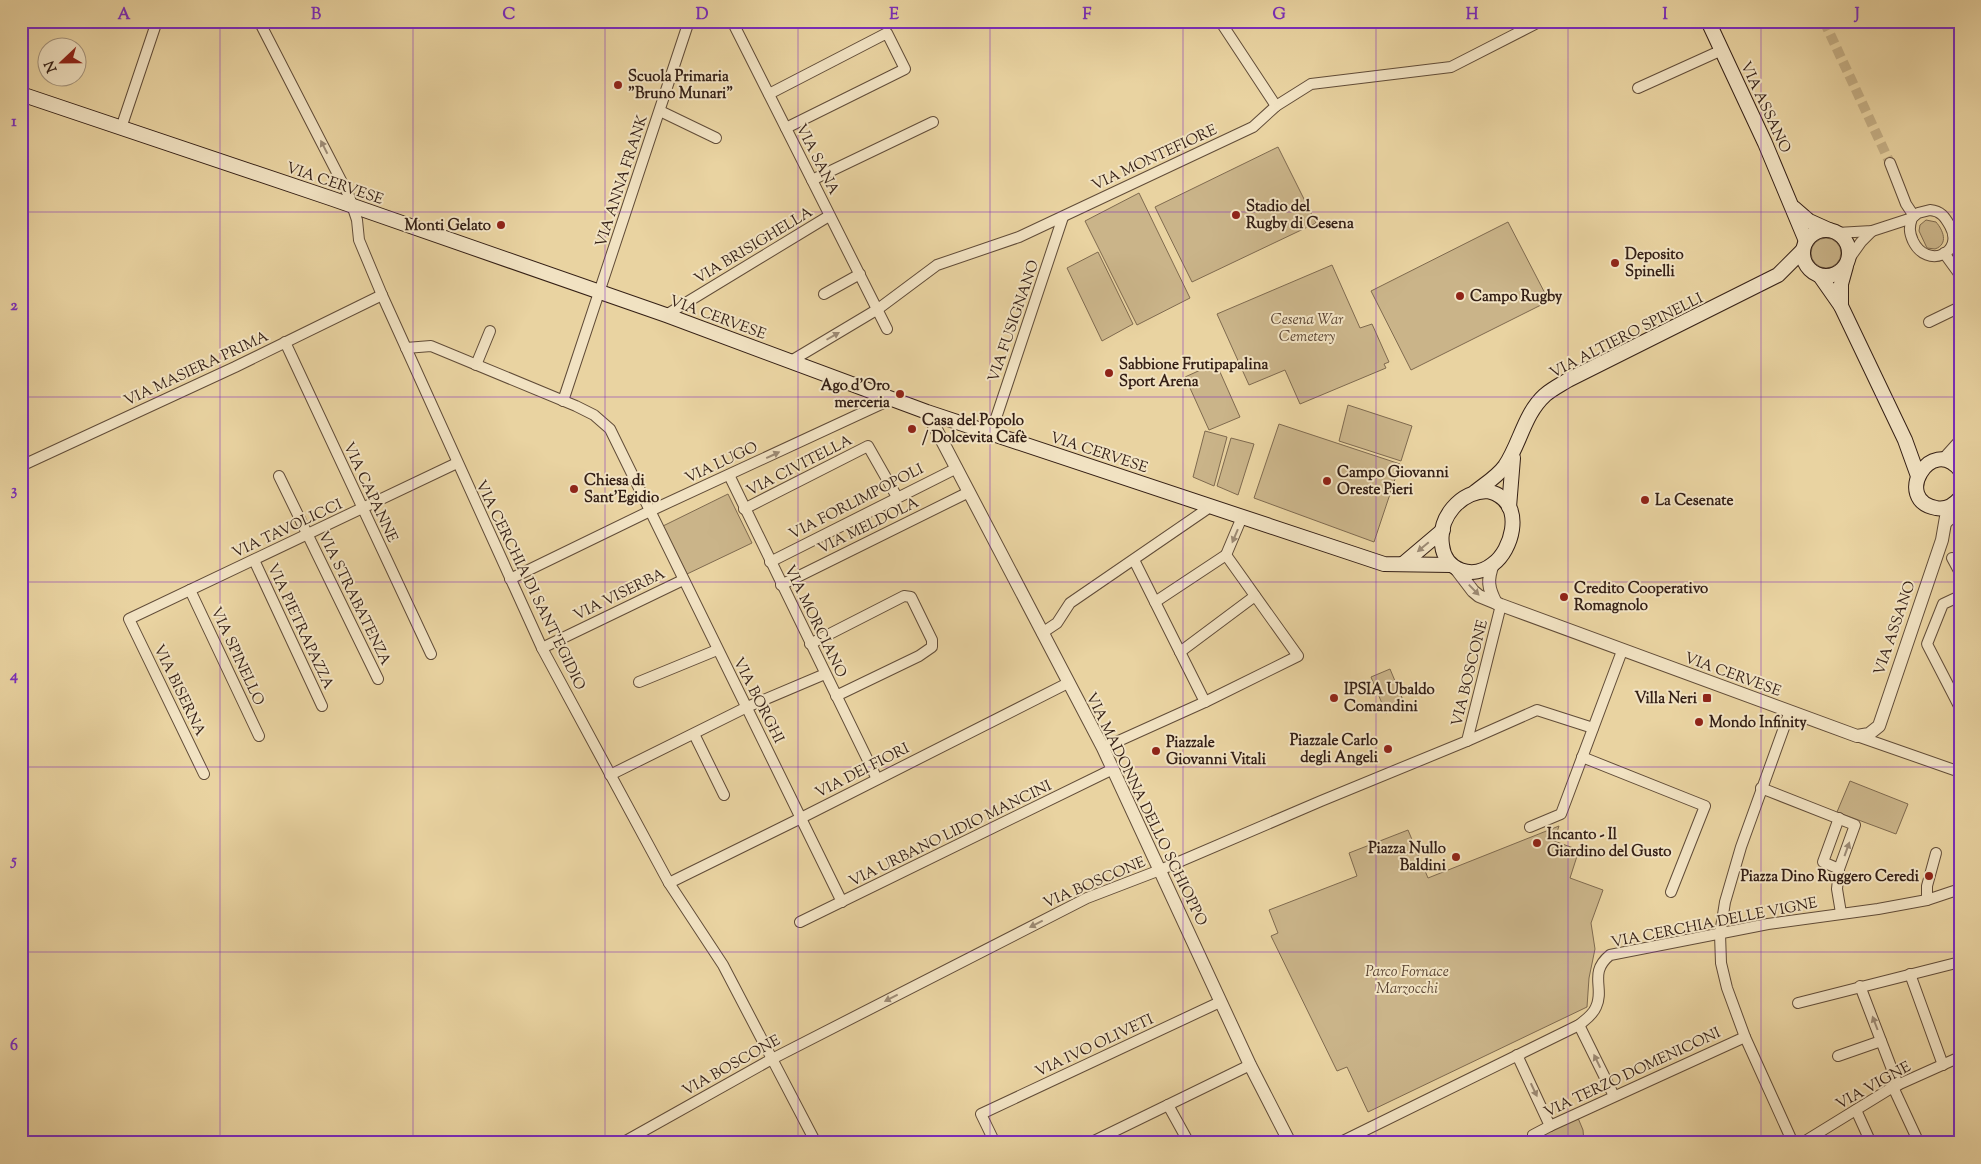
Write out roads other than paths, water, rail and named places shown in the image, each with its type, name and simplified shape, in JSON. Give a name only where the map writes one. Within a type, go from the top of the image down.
[{"type":"main road","name":"VIA ASSANO","points":[[1708,21],[1793,207],[1804,246]]},
{"type":"main road","name":"VIA CERVESE","points":[[21,94],[666,315],[927,412],[1210,507],[1384,564],[1404,563],[1454,568]]},
{"type":"main road","name":"VIA ASSANO","points":[[1793,207],[1809,221],[1833,231]]},
{"type":"main road","points":[[1841,306],[1842,284],[1850,253],[1846,241],[1833,231],[1816,232],[1804,246],[1805,263],[1841,306],[1908,446],[1918,476]]},
{"type":"main road","name":"VIA ALTIERO SPINELLI","points":[[1475,492],[1492,480],[1504,468],[1526,420],[1544,396],[1568,380],[1778,275],[1804,246]]},
{"type":"main road","points":[[1816,274],[1834,275],[1847,263]]},
{"type":"main road","name":"VIA ALTIERO SPINELLI","points":[[1778,275],[1816,274]]},
{"type":"main road","points":[[1908,446],[1958,469]]},
{"type":"main road","name":"VIA ALTIERO SPINELLI","points":[[1509,507],[1510,475],[1514,449]]},
{"type":"main road","points":[[1938,461],[1927,464],[1918,476],[1916,488],[1918,493],[1930,506],[1957,507]]},
{"type":"main road","points":[[1487,491],[1499,496],[1509,507],[1512,516],[1512,533],[1505,550],[1494,564],[1474,573],[1454,568],[1443,553],[1441,541],[1443,530],[1455,505],[1475,492],[1487,491]]},
{"type":"main road","points":[[1404,563],[1443,530]]},
{"type":"street","points":[[121,128],[157,21]]},
{"type":"street","name":"VIA CERCHIA DI SANT'EGIDIO","points":[[259,21],[353,207],[359,240],[382,295],[542,648],[669,883],[723,965],[816,1143]]},
{"type":"street","name":"VIA ANNA FRANK","points":[[563,401],[689,21]]},
{"type":"street","name":"VIA SANA","points":[[732,21],[887,329]]},
{"type":"street","points":[[1220,21],[1276,106]]},
{"type":"street","name":"VIA MONTEFIORE","points":[[791,361],[878,309],[937,265],[1019,237],[1253,127],[1276,106],[1311,84],[1451,67],[1541,21]]},
{"type":"street","points":[[769,94],[887,33],[905,69],[786,128]]},
{"type":"street","points":[[1638,88],[1722,50]]},
{"type":"street","points":[[660,111],[716,138]]},
{"type":"street","points":[[812,180],[933,122]]},
{"type":"street","points":[[1890,163],[1905,200],[1910,233],[1920,253],[1936,256],[1944,253],[1952,246]]},
{"type":"street","points":[[1833,231],[1872,231],[1908,218],[1936,211],[1944,216],[1954,235],[1952,246],[1958,271]]},
{"type":"street","name":"VIA BRISIGHELLA","points":[[666,315],[829,216]]},
{"type":"street","name":"VIA FUSIGNANO","points":[[991,434],[1064,217]]},
{"type":"street","points":[[1908,218],[1910,233]]},
{"type":"street","points":[[1847,263],[1861,242],[1872,231]]},
{"type":"street","points":[[1944,253],[1958,271]]},
{"type":"street","points":[[824,294],[860,274]]},
{"type":"street","name":"VIA MASIERA PRIMA","points":[[21,466],[382,295]]},
{"type":"street","points":[[1929,322],[1960,308]]},
{"type":"street","points":[[476,365],[490,331]]},
{"type":"street","name":"VIA CAPANNE","points":[[285,342],[431,654]]},
{"type":"street","name":"VIA BORGHI","points":[[406,348],[431,346],[594,415],[610,429],[842,902]]},
{"type":"street","name":"VIA LUGO","points":[[510,579],[650,511],[892,399]]},
{"type":"street","name":"VIA MADONNA DELLO SCHIOPPO","points":[[927,412],[1103,748],[1220,1002],[1290,1143]]},
{"type":"street","points":[[1938,461],[1959,440]]},
{"type":"street","points":[[1958,469],[1959,440]]},
{"type":"street","name":"VIA CIVITELLA","points":[[744,509],[868,446],[897,497]]},
{"type":"street","name":"VIA TAVOLICCI","points":[[129,619],[457,463]]},
{"type":"street","name":"VIA FORLIMPOPOLI","points":[[770,562],[957,468]]},
{"type":"street","name":"VIA MORCIANO","points":[[728,475],[877,779]]},
{"type":"street","name":"VIA STRABATENZA","points":[[279,476],[378,679]]},
{"type":"street","name":"VIA MELDOLA","points":[[781,585],[969,492]]},
{"type":"street","points":[[1930,506],[1942,540]]},
{"type":"street","points":[[1042,633],[1057,622],[1070,603],[1210,507]]},
{"type":"street","name":"VIA ASSANO","points":[[1882,745],[1879,738],[1879,726],[1942,540],[1944,525],[1957,507]]},
{"type":"street","points":[[1155,602],[1226,555],[1242,517]]},
{"type":"street","points":[[1103,748],[1205,702],[1298,656],[1226,555]]},
{"type":"street","points":[[1952,558],[1960,573]]},
{"type":"street","name":"VIA PIETRAPAZZA","points":[[254,560],[322,706]]},
{"type":"street","points":[[1134,560],[1205,702]]},
{"type":"street","points":[[1494,564],[1488,578],[1490,591],[1499,604]]},
{"type":"street","name":"VIA CERVESE","points":[[1454,568],[1479,596],[1622,651],[1960,772]]},
{"type":"street","name":"VIA VISERBA","points":[[542,648],[683,580]]},
{"type":"street","name":"VIA SPINELLO","points":[[190,590],[258,736]]},
{"type":"street","points":[[810,644],[904,596],[911,597],[915,604],[932,640],[932,646],[919,656],[836,696]]},
{"type":"street","points":[[1180,652],[1256,596]]},
{"type":"street","points":[[1960,596],[1943,604],[1926,644],[1960,708]]},
{"type":"street","name":"VIA BOSCONE","points":[[622,1143],[772,1059],[1087,898],[1160,870],[1467,741],[1499,604]]},
{"type":"street","name":"VIA BISERNA","points":[[129,619],[204,774]]},
{"type":"street","points":[[639,682],[717,650]]},
{"type":"street","points":[[1530,828],[1561,814],[1622,651]]},
{"type":"street","points":[[610,775],[747,707],[825,674]]},
{"type":"street","name":"VIA DEI FIORI","points":[[669,883],[1068,683]]},
{"type":"street","points":[[1467,741],[1537,710],[1593,728]]},
{"type":"street","points":[[1790,711],[1761,788],[1725,902],[1720,934],[1722,963],[1727,988],[1745,1037],[1793,1143]]},
{"type":"street","points":[[1857,736],[1869,734],[1879,726]]},
{"type":"street","points":[[694,734],[724,795]]},
{"type":"street","points":[[1582,757],[1705,806],[1671,892]]},
{"type":"street","name":"VIA URBANO LIDIO MANCINI","points":[[800,922],[1113,769]]},
{"type":"street","points":[[1761,788],[1855,825],[1839,869],[1837,890],[1840,913]]},
{"type":"street","points":[[1839,818],[1823,862],[1839,869]]},
{"type":"street","points":[[1927,900],[1926,886],[1936,853]]},
{"type":"street","name":"VIA CERCHIA DELLE VIGNE","points":[[1339,1143],[1579,1025],[1592,1014],[1597,1006],[1598,970],[1602,962],[1610,955],[1768,924],[1878,909],[1927,900],[1960,889]]},
{"type":"street","points":[[1798,1003],[1960,962]]},
{"type":"street","points":[[1910,974],[1943,1065]]},
{"type":"street","points":[[1860,986],[1919,1143]]},
{"type":"street","name":"VIA IVO OLIVETI","points":[[995,1143],[981,1114],[1220,1002]]},
{"type":"street","points":[[1579,1025],[1614,1096]]},
{"type":"street","name":"VIA TERZO DOMENICONI","points":[[1534,1139],[1550,1126],[1745,1037]]},
{"type":"street","points":[[1838,1056],[1881,1041]]},
{"type":"street","points":[[1517,1055],[1550,1126]]},
{"type":"street","name":"VIA VIGNE","points":[[1802,1143],[1896,1086],[1960,1057]]},
{"type":"street","points":[[1090,1143],[1250,1064]]},
{"type":"street","points":[[1168,1105],[1188,1143]]},
{"type":"street","points":[[1856,1110],[1871,1143]]},
{"type":"tunnel","points":[[1824,21],[1890,163]]},
{"type":"place","name":"Scuola Primaria \"Bruno Munari\"","points":[[618,85]]},
{"type":"place","name":"Stadio del Rugby di Cesena","points":[[1236,215]]},
{"type":"place","name":"Monti Gelato","points":[[501,225]]},
{"type":"place","name":"Deposito Spinelli","points":[[1615,263]]},
{"type":"place","name":"Campo Rugby","points":[[1460,296]]},
{"type":"place","name":"Sabbione Frutipapalina Sport Arena","points":[[1109,373]]},
{"type":"place","name":"Ago d'Oro merceria","points":[[900,394]]},
{"type":"place","name":"Casa del Popolo / Dolcevita Cafè","points":[[912,429]]},
{"type":"place","name":"Campo Giovanni Oreste Pieri","points":[[1327,481]]},
{"type":"place","name":"Chiesa di Sant'Egidio","points":[[574,489]]},
{"type":"place","name":"La Cesenate","points":[[1645,500]]},
{"type":"place","name":"Credito Cooperativo Romagnolo","points":[[1564,597]]},
{"type":"place","name":"IPSIA Ubaldo Comandini","points":[[1334,698]]},
{"type":"place","name":"Villa Neri","points":[[1707,698]]},
{"type":"place","name":"Mondo Infinity","points":[[1699,722]]},
{"type":"place","name":"Piazzale Carlo degli Angeli","points":[[1388,749]]},
{"type":"place","name":"Piazzale Giovanni Vitali","points":[[1156,751]]},
{"type":"place","name":"Incanto - Il Giardino del Gusto","points":[[1537,843]]},
{"type":"place","name":"Piazza Nullo Baldini","points":[[1456,857]]},
{"type":"place","name":"Piazza Dino Ruggero Ceredi","points":[[1929,876]]},
{"type":"park label","name":"Cesena War Cemetery","points":[[1307,328]]},
{"type":"park label","name":"Parco Fornace Marzocchi","points":[[1407,980]]}]
